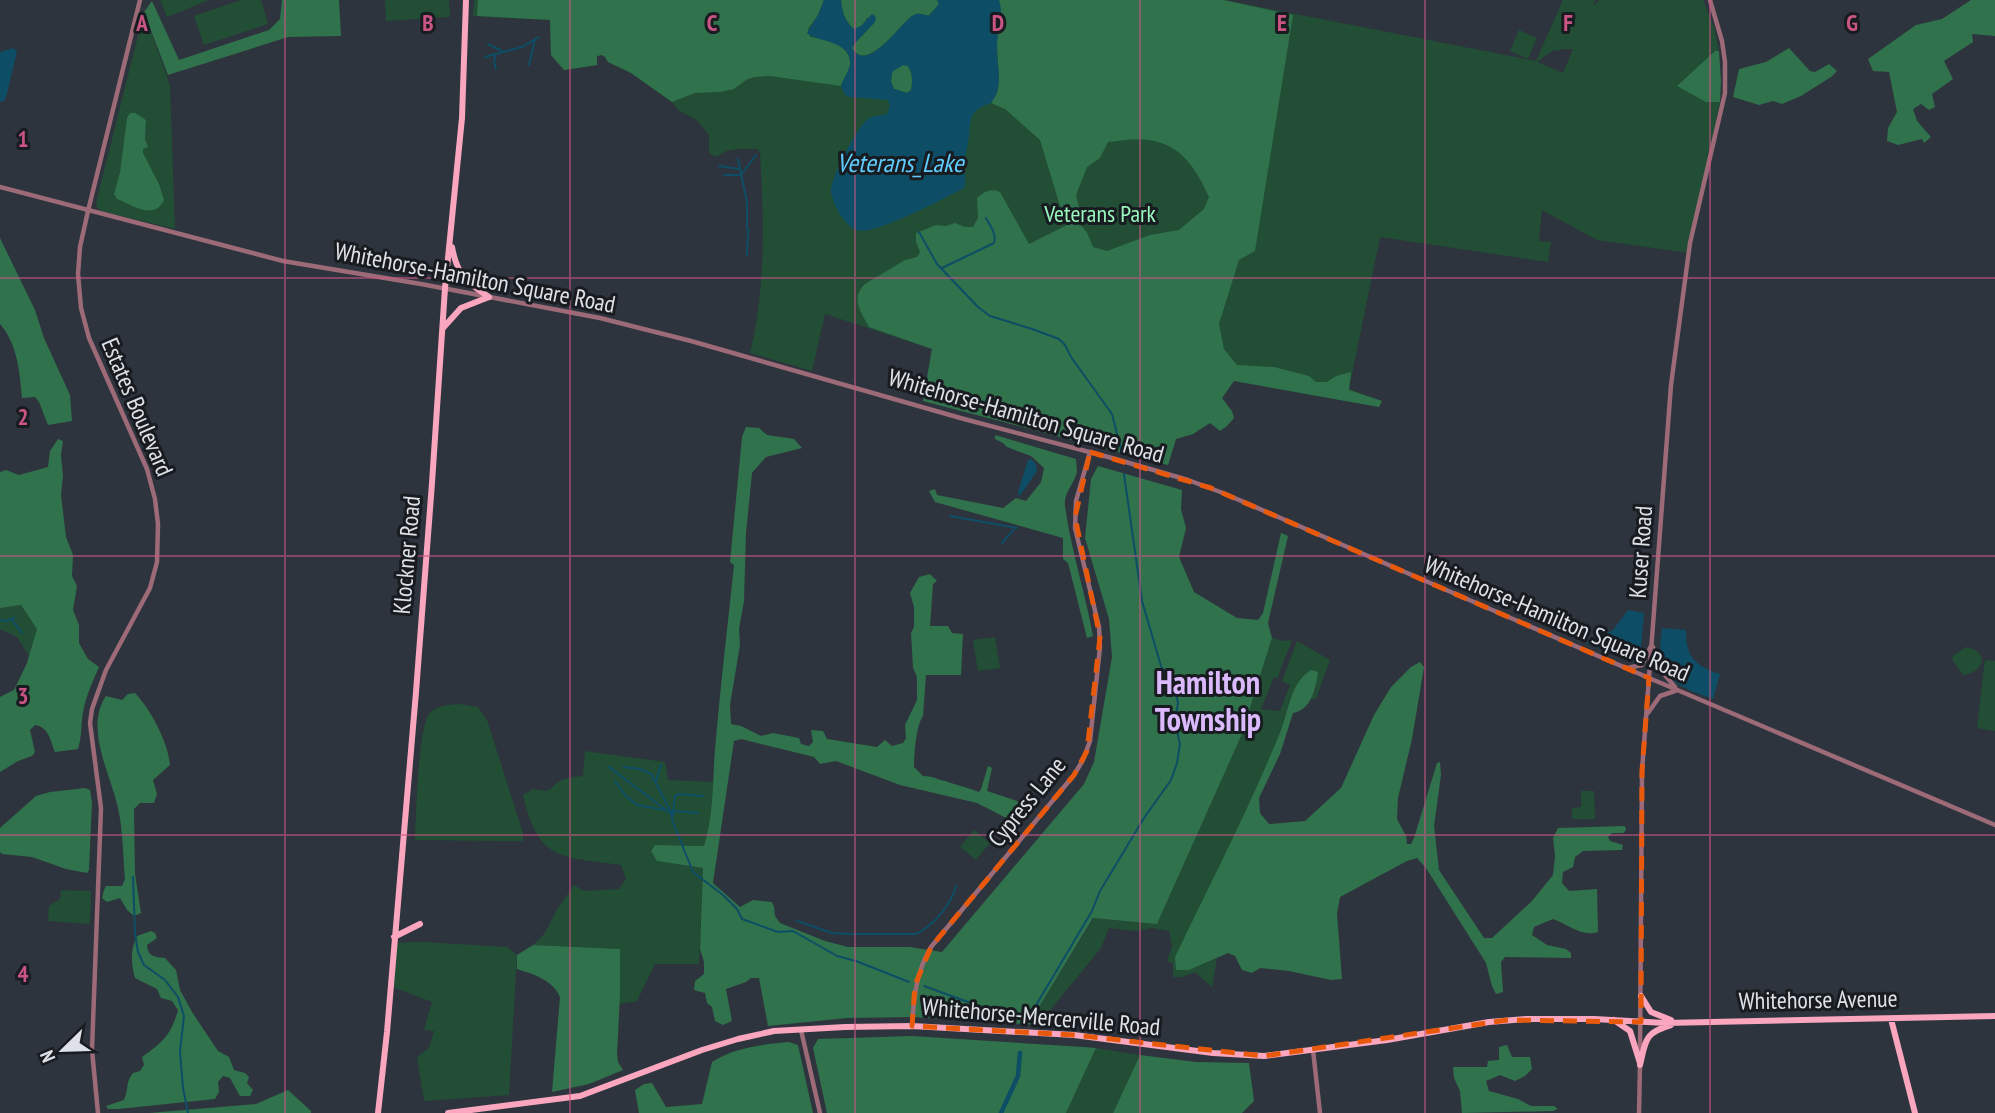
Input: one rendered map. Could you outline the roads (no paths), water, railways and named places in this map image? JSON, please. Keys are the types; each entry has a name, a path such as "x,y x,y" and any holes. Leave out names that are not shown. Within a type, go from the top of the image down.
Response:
{"main road":[{"name":"Klockner Road","path":"378,1113 417,678 445,288 462,109 467,0"},
{"path":"450,239 459,271 467,282 489,297"},
{"path":"443,328 461,308 489,297"},
{"path":"394,937 420,924"},
{"path":"1641,996 1651,1012 1679,1022"},
{"name":"Whitehorse Avenue","path":"1641,1022 1995,1016"},
{"path":"1891,1018 1915,1113"},
{"path":"1613,1019 1630,1031 1640,1065"},
{"name":"Whitehorse-Mercerville Road","path":"448,1113 580,1096 720,1044 774,1031 912,1026 1083,1035 1230,1055 1272,1055 1387,1040 1507,1020 1613,1019 1641,1022"},
{"path":"1640,1065 1650,1034 1656,1029 1679,1022"}],"street":[{"name":"Estates Boulevard","path":"98,1113 92,1050 101,808 90,723 92,709 106,670 150,588 159,537 155,499 147,469 93,351 84,322 78,274 80,247 88,211 140,0"},
{"name":"Kuser Road","path":"1639,1113 1642,771 1671,385 1687,263 1725,93 1723,41 1710,0"},
{"name":"Whitehorse-Hamilton Square Road","path":"0,187 283,261 597,317 1090,452 1211,488 1995,825"},
{"name":"Cypress Lane","path":"912,1026 915,985 931,947 1074,775 1087,751 1100,637 1076,538 1074,517 1090,452"},
{"path":"1626,668 1642,665 1652,642"},
{"path":"1646,716 1660,696 1678,691 1659,668 1652,642"},
{"path":"801,1030 820,1113"},
{"path":"1313,1050 1321,1113"}],"water":[{"name":"Veterans_Lake","path":"824,0 841,0 844,16 854,29 861,26 872,14 875,16 874,23 852,48 858,55 866,56 883,45 912,16 929,16 939,4 937,0 999,0 1001,11 997,44 998,88 991,103 977,110 971,118 964,163 964,188 877,228 856,230 847,224 833,201 831,190 835,175 851,142 863,125 872,117 887,114 890,106 888,100 845,95 841,86 850,65 846,51 807,33","holes":["903,65 908,66 912,81 911,90 907,93 894,89 891,82 892,72"]},
{"path":"14,48 17,52 6,97 0,102 0,52"},
{"path":"1031,459 1036,464 1037,471 1019,497 1018,492 1028,460"},
{"path":"1628,610 1644,613 1640,658 1635,663 1586,643 1613,630"},
{"path":"1662,628 1686,630 1690,654 1704,668 1720,674 1713,699 1681,686 1668,676 1660,657"}],"waterway":[{"path":"485,57 522,47 539,37"},
{"path":"529,65 535,39"},
{"path":"488,44 502,51"},
{"path":"495,56 496,69"},
{"path":"724,175 741,175 756,155"},
{"path":"738,159 747,202 749,231"},
{"path":"719,166 739,169"},
{"path":"942,268 994,243 994,233 986,218"},
{"path":"747,255 748,231"},
{"path":"919,232 937,264 978,307 990,316 1059,339 1065,345 1112,414 1121,450"},
{"path":"924,986 1004,1015 1029,1017 1092,911 1100,891 1144,818 1171,780 1180,744 1175,722 1178,703 1174,686 1161,666 1142,601 1124,474"},
{"path":"950,516 1017,528"},
{"path":"1002,543 1015,528"},
{"path":"0,620 14,618"},
{"path":"12,620 22,633"},
{"path":"656,781 661,765"},
{"path":"609,767 672,816"},
{"path":"624,767 651,774 672,814 676,811 698,813"},
{"path":"615,781 637,805 665,810"},
{"path":"703,796 675,796 672,820 693,872 723,895 737,909 742,919 778,932 793,931 837,956 909,982"},
{"path":"133,877 138,952 144,965 165,980 178,997 184,1016 180,1051 188,1113"},
{"path":"797,921 832,933 916,934 929,926 940,914 956,886"},
{"path":"1001,1113 1018,1076 1020,1053"}],"district":[{"name":"Hamilton Township","path":"1208,702"}],"park label":[{"name":"Veterans Park","path":"1100,214"}]}
